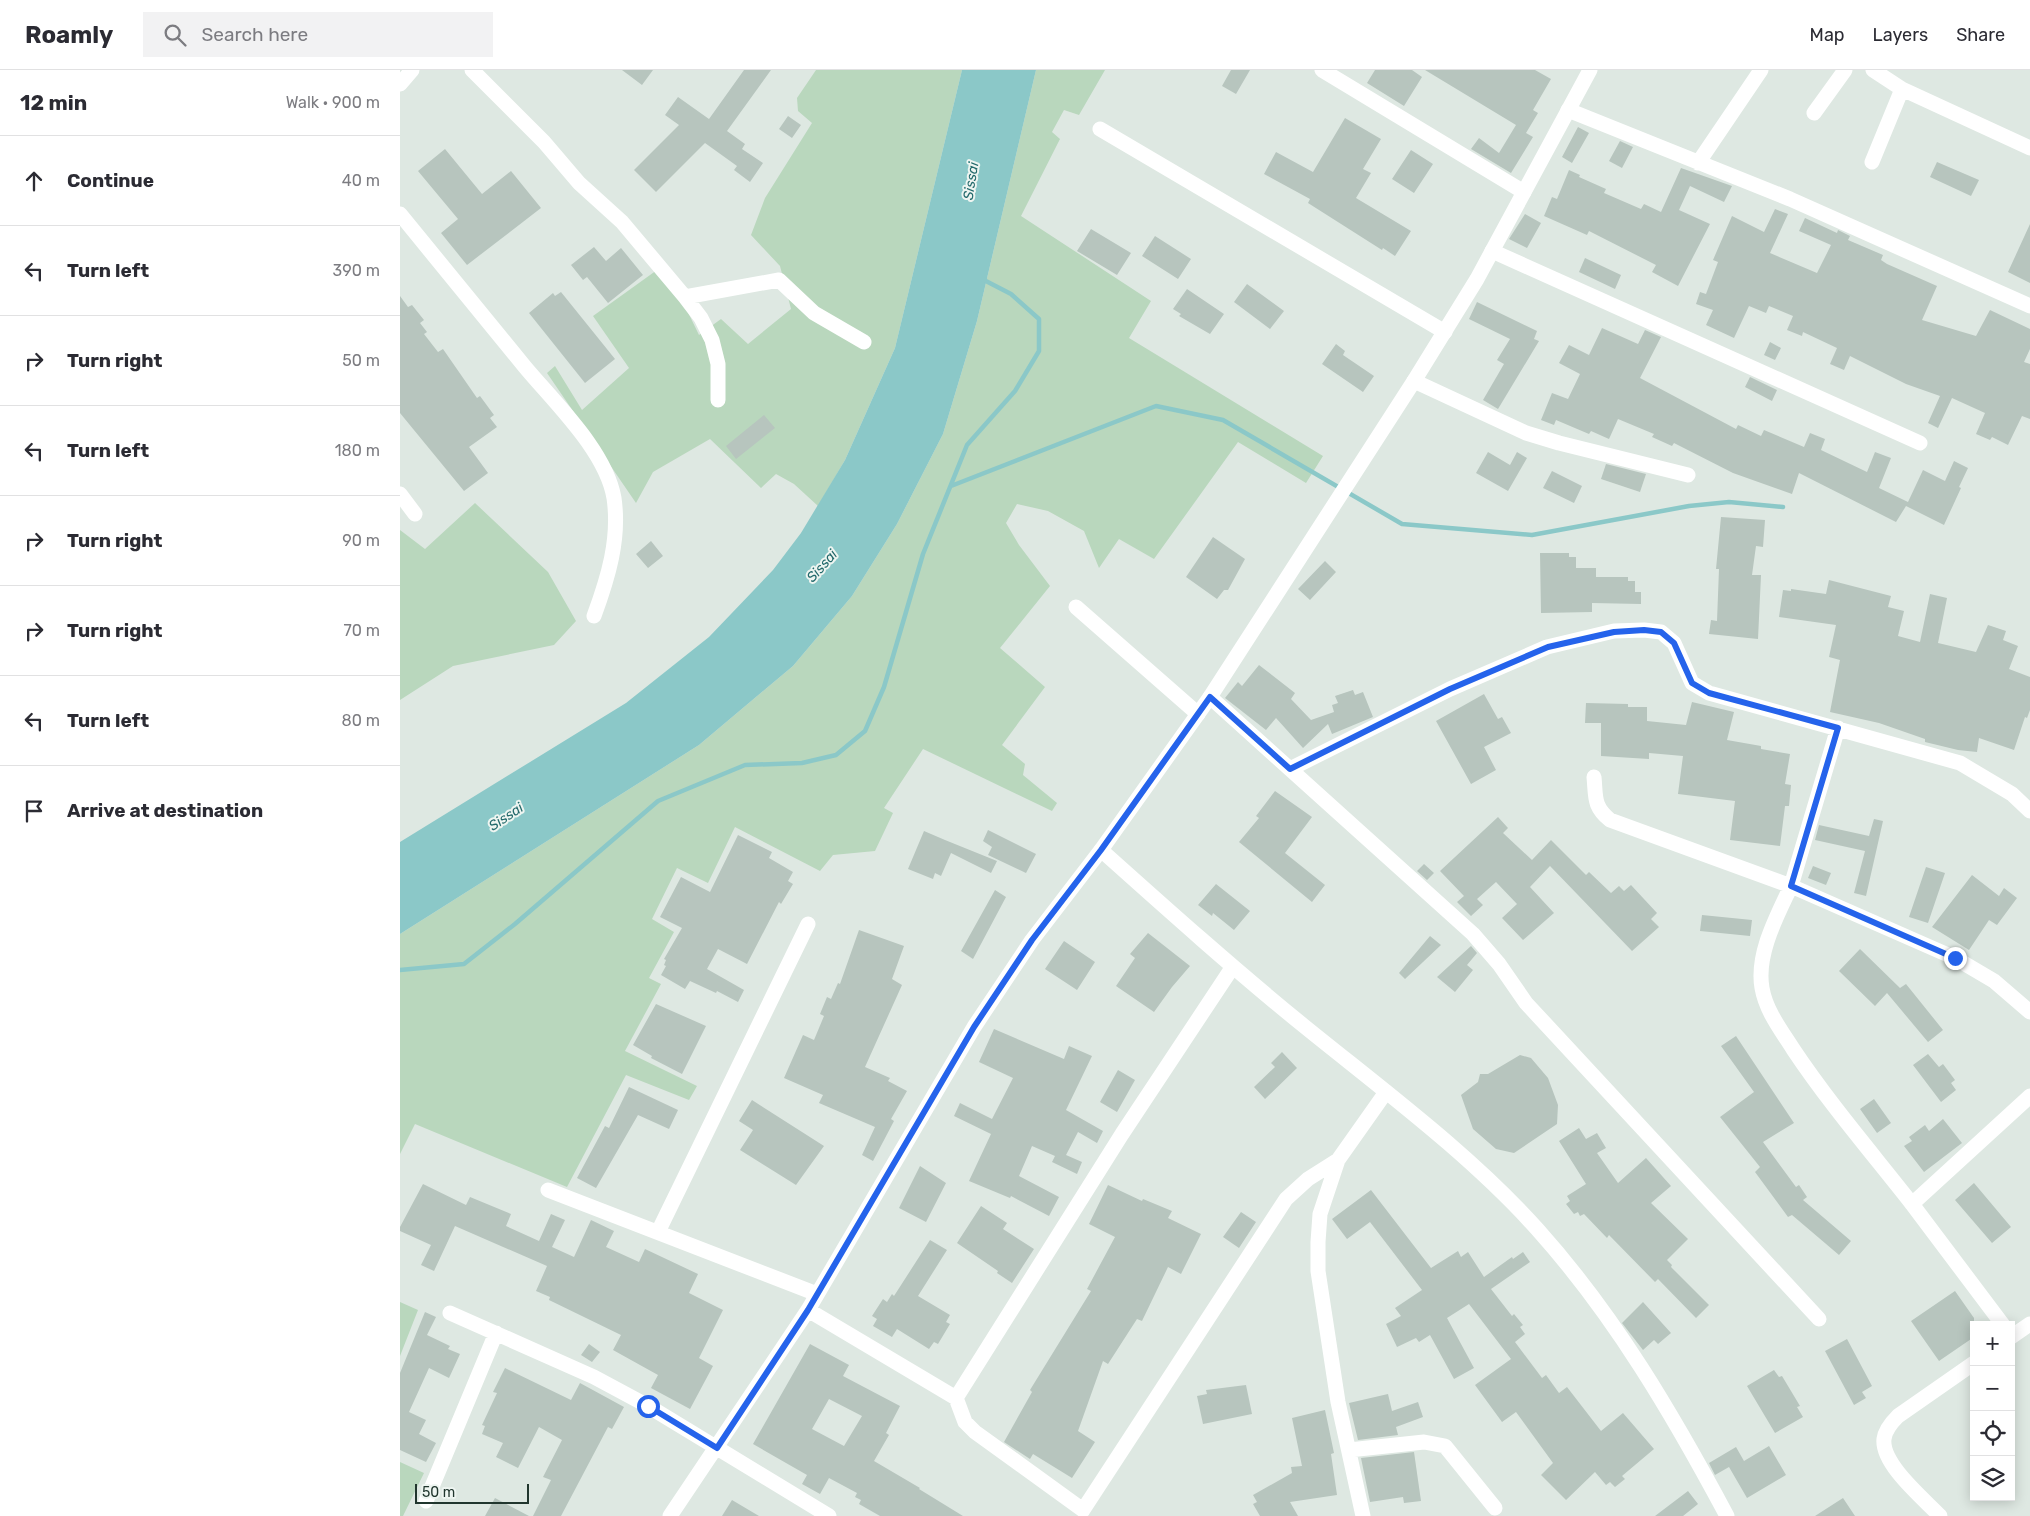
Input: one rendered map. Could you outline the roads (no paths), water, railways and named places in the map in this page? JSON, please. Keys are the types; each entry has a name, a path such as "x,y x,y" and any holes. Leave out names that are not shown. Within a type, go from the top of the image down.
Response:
{"street":[{"path":"400,84 412,70"},
{"path":"472,70 544,142 579,183 622,222 701,318 712,340 718,364 718,400"},
{"path":"1322,70 1524,192"},
{"path":"670,1516 808,1310 974,1027 1032,940 1101,850 1210,697 1414,381 1492,251 1590,70"},
{"path":"1698,163 1761,70"},
{"path":"1814,113 1845,70"},
{"path":"1874,70 1902,89 2030,148"},
{"path":"1872,162 1902,89"},
{"path":"1568,110 1790,200 2030,306"},
{"path":"1100,129 1445,332"},
{"path":"400,214 571,421 608,476 614,496 616,518 614,552 608,579 594,616"},
{"path":"1492,251 1920,443"},
{"path":"685,297 779,280 814,313 864,342"},
{"path":"1414,381 1526,433 1688,475"},
{"path":"400,494 415,514"},
{"path":"1076,607 1198,714"},
{"path":"1290,769 1450,689 1539,650 1614,632 1644,630 1661,632 1674,643 1692,683 1709,693 1960,763 2012,794 2030,811"},
{"path":"1210,697 1473,934 1499,964 1526,1003 1819,1319"},
{"path":"1838,728 1791,886 1770,933 1763,962 1762,987 1776,1023 1810,1075 1912,1204 2000,1321"},
{"path":"1594,777 1596,802 1600,812 1610,820 1791,886 1955,958 1994,981 2030,1012"},
{"path":"1101,850 1232,968 1386,1092 1478,1170 1537,1229 1576,1275 1648,1376 1677,1423 1727,1516"},
{"path":"658,1232 808,924"},
{"path":"956,1398 1122,1134 1232,968"},
{"path":"1363,1516 1338,1402 1318,1271 1320,1214 1338,1160 1386,1092"},
{"path":"1912,1204 2030,1096"},
{"path":"808,1310 956,1398 964,1422 1081,1513 1286,1199 1308,1179 1338,1160"},
{"path":"548,1190 817,1294"},
{"path":"450,1313 594,1377 648,1406 829,1516"},
{"path":"2015,1334 2030,1324"},
{"path":"426,1501 496,1333"},
{"path":"1940,1516 1896,1471 1886,1453 1884,1439 1889,1427 1898,1416 1970,1366"},
{"path":"1349,1450 1424,1442 1438,1443 1445,1446 1495,1508"}],"water":[{"name":"Sissai","path":"962,70 1036,70 977,321 943,434 897,524 852,596 793,666 699,745 400,934 400,842 626,703 709,637 773,570 801,533 845,460 895,348"}],"waterway":[{"path":"400,970 464,964 515,924 658,801 745,765 802,763 836,755 865,731 884,687 923,554 967,445 1015,391 1039,351 1039,319 1011,294 982,279"},
{"path":"951,486 1156,406 1223,420 1402,524 1532,535 1689,506 1729,502 1783,507"}]}
